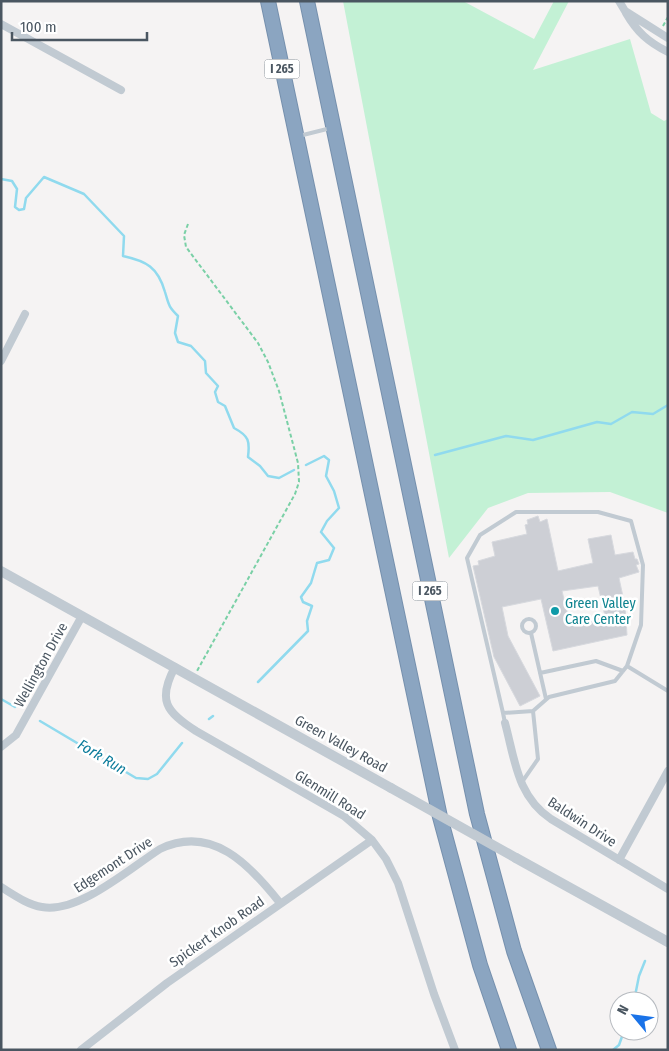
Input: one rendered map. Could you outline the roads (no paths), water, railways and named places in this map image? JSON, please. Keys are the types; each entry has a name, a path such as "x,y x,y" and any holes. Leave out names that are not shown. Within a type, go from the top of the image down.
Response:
{"highway":[{"name":"I 265","path":"268,1 440,818 480,965 508,1050"},
{"name":"I 265","path":"307,1 477,814 514,951 549,1050"}],"street":[{"path":"619,1 640,34 649,42 668,52"},
{"path":"625,11 668,38"},
{"path":"1,24 121,90"},
{"path":"1,361 25,314"},
{"name":"Green Valley Road","path":"1,571 668,942"},
{"name":"Wellington Drive","path":"1,747 16,735 82,616"},
{"name":"Glenmill Road","path":"175,667 167,683 165,694 170,710 176,718 344,816 372,840 386,859 398,883 434,994 456,1050"},
{"name":"Baldwin Drive","path":"505,723 521,784 529,799 543,813 668,889"},
{"path":"619,860 668,771"},
{"name":"Edgemont Drive","path":"1,887 31,904 61,908 89,897 160,849 170,844 190,840 210,844 238,858 260,877 280,903"},
{"name":"Spickert Knob Road","path":"81,1050 167,983 372,840"}],"lane":[{"path":"296,137 334,127"},
{"path":"503,713 533,711 546,699 615,681 627,666 641,625 643,565 631,521 598,512 516,512 480,535 467,558 505,723"},
{"path":"531,633 546,699"},
{"path":"540,673 596,661 623,671"},
{"path":"627,666 668,691"},
{"path":"521,784 538,759 533,711"}],"waterway":[{"path":"1,179 12,181 17,189 15,207 19,210 24,209 26,198 44,177 84,194 124,236 123,256 145,263 159,277 169,305 178,316 175,333 178,342 191,346 205,361 206,373 218,386 215,392 218,402 225,406 234,428 246,436 249,447 248,457 260,466 268,476 279,478 294,470"},
{"path":"435,455 506,436 533,440 597,422 611,424 632,412 653,414 668,405"},
{"name":"Fork Run","path":"258,682 308,631 307,621 312,606 303,602 301,597 311,583 317,563 329,560 334,548 321,532 327,521 339,508 334,491 326,476 329,460 324,456 306,465"},
{"name":"Fork Run","path":"1,699 15,707"},
{"name":"Fork Run","path":"209,719 213,716"},
{"name":"Fork Run","path":"40,721 136,778 148,779 157,774 182,743"},
{"path":"636,991 645,961"},
{"path":"613,1050 620,1041"}],"place":[{"name":"Green Valley Care Center","path":"555,611"}]}
